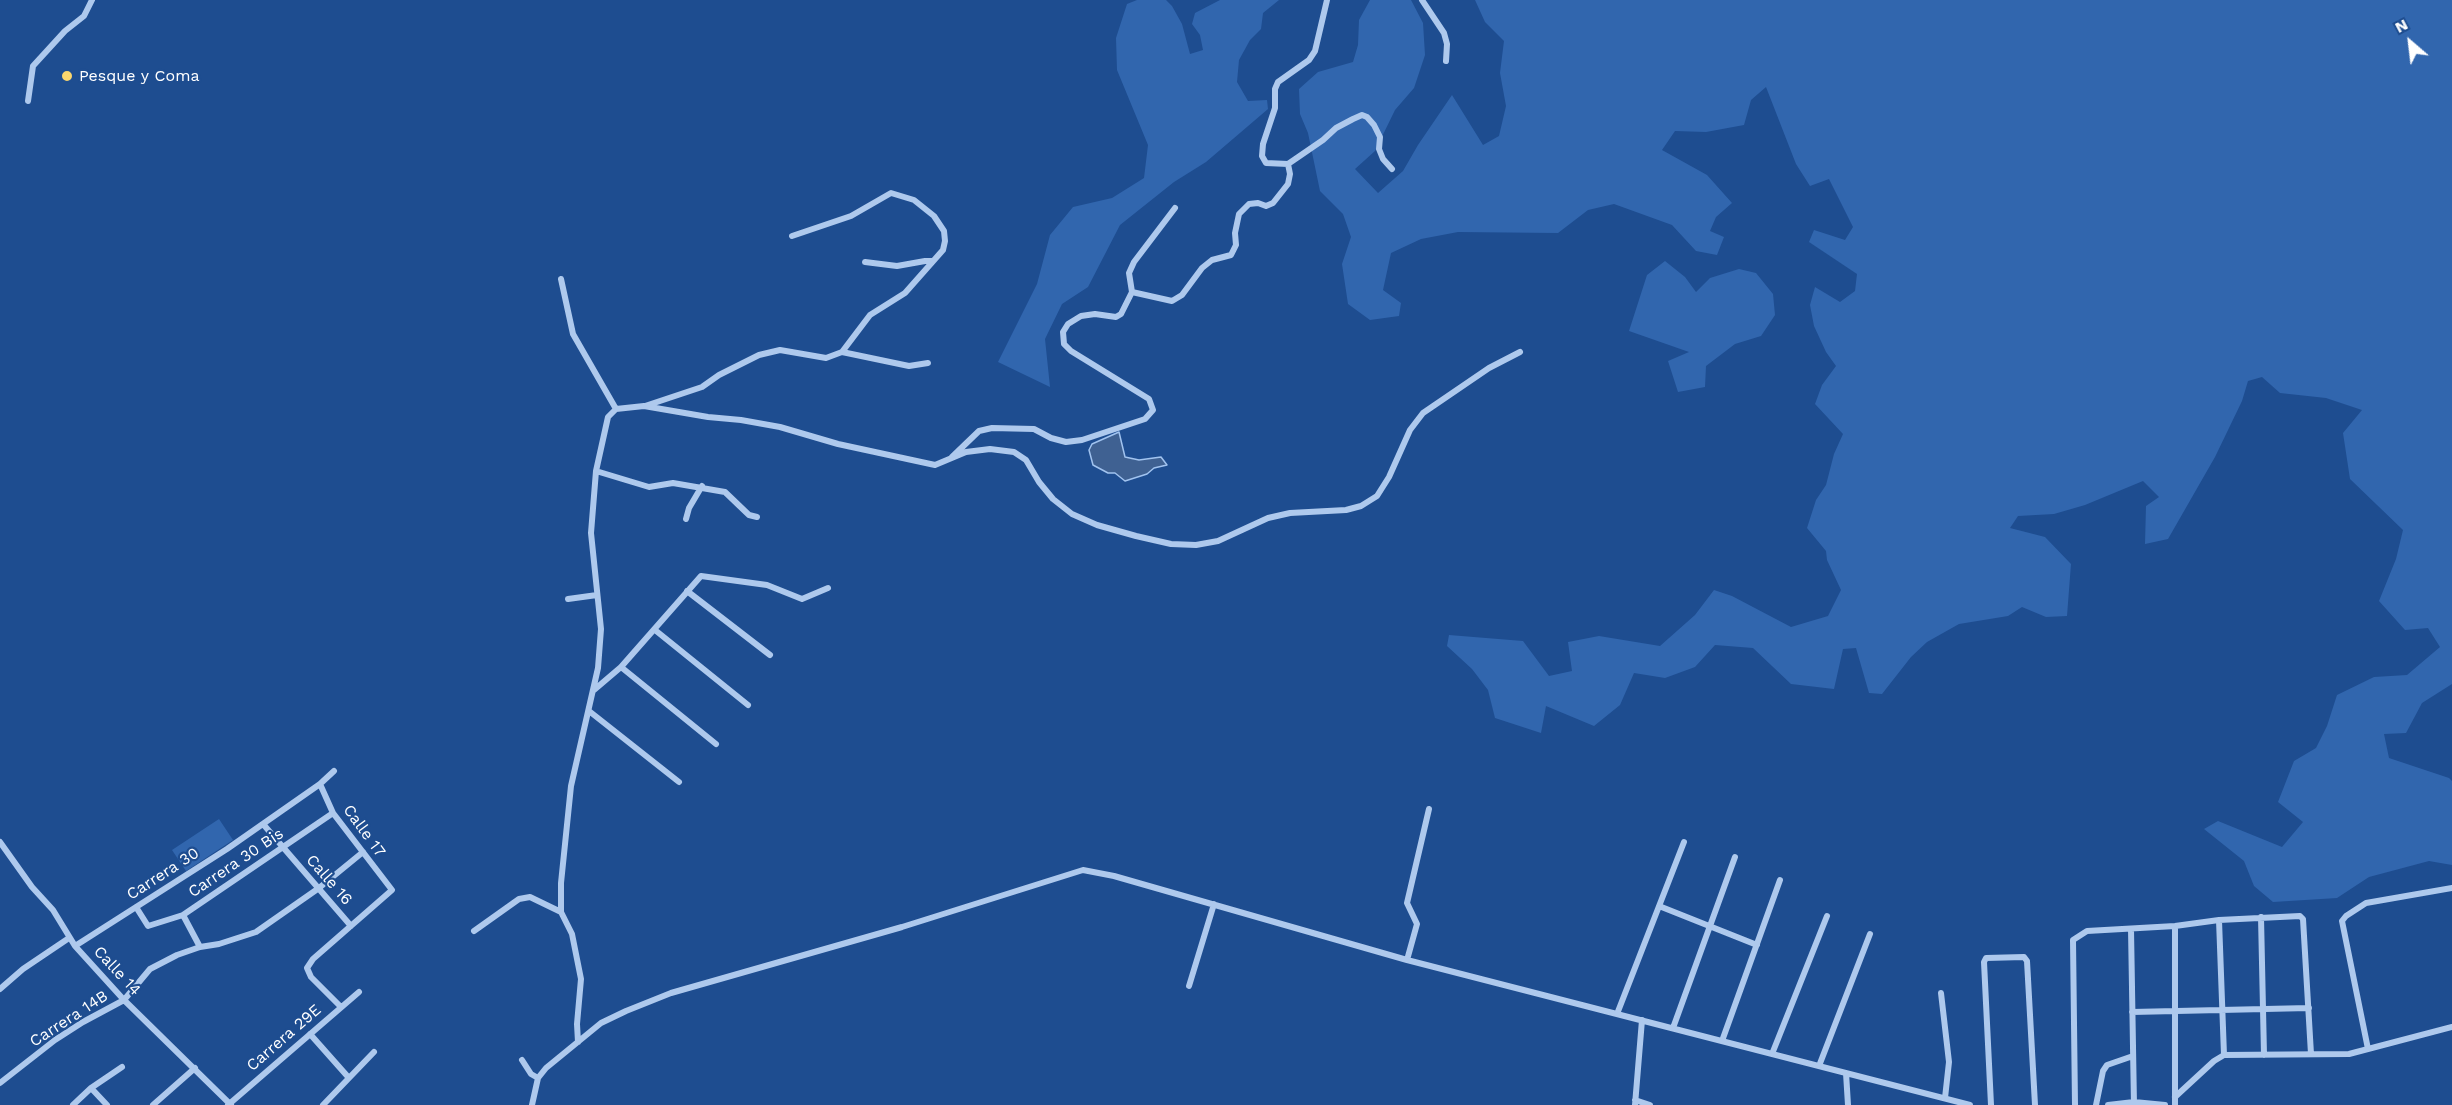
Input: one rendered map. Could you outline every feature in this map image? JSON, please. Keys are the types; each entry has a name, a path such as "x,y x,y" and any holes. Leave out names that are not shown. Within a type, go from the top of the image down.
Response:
{"street":[{"path":"28,100 33,66 64,31 84,16 92,0"},
{"path":"1327,0 1315,51 1309,60 1278,82 1275,89 1275,108 1263,144 1262,156 1266,163 1288,164 1336,128 1362,115 1374,125 1380,137 1379,149 1383,159 1392,169"},
{"path":"1422,0 1444,33 1447,44 1446,61"},
{"path":"1132,292 1172,301 1182,295 1202,268 1212,260 1231,255 1236,245 1235,233 1239,214 1249,204 1258,203 1266,206 1273,203 1288,184 1290,174 1288,164"},
{"path":"792,236 851,216 891,193 914,200 934,216 944,231 943,250 905,292 870,315 843,352"},
{"path":"949,459 979,431 992,428 1034,429 1051,438 1066,442 1082,440 1145,419 1154,410 1149,399 1071,351 1064,344 1063,332 1068,324 1080,316 1095,314 1116,317 1121,314 1132,292 1129,273 1134,262 1175,208"},
{"path":"865,262 897,266 933,261"},
{"path":"561,279 573,334 616,409"},
{"path":"644,406 702,387 719,375 759,355 780,350 826,358 843,352 909,366 928,363"},
{"path":"578,1042 577,1024 581,979 572,934 561,912 561,883 572,786 598,668 601,629 591,533 596,471 608,417 616,409 644,406 780,427 838,444 935,465 966,452 990,449 1014,452 1026,460 1039,482 1053,499 1072,514 1097,525 1171,544 1196,545 1218,541 1268,518 1290,513 1346,510 1361,506 1377,496 1389,477 1410,430 1423,413 1489,368 1520,352"},
{"path":"596,471 649,488 673,483 702,486 725,492 749,515 758,517"},
{"path":"686,519 689,508 702,486"},
{"path":"594,690 621,667 701,576 767,585 802,599 828,588"},
{"path":"687,591 770,655"},
{"path":"568,599 597,595"},
{"path":"655,630 748,705"},
{"path":"621,667 716,744"},
{"path":"589,711 679,782"},
{"name":"Carrera 30","path":"75,946 263,824 320,784 334,771"},
{"name":"Calle 17","path":"320,784 333,813 392,890 351,926"},
{"path":"1407,960 1416,924 1407,903 1429,809"},
{"name":"Carrera 30 Bis","path":"136,907 148,926 183,915 333,813"},
{"name":"Calle 16","path":"263,824 351,926"},
{"name":"Calle 14","path":"0,842 32,887 53,910 75,946 124,1000 229,1104"},
{"path":"1617,1014 1684,842"},
{"path":"124,1000 150,969 177,955 256,932 319,888 363,852"},
{"path":"1673,1028 1735,857"},
{"path":"532,1105 538,1078 546,1068 601,1023 671,993 902,927 1083,870 1214,904 1407,960 1945,1098 1955,1103 1970,1105"},
{"path":"1722,1041 1780,880"},
{"path":"2368,1049 2342,921 2366,903 2452,888"},
{"path":"474,931 519,899 530,897 561,912"},
{"path":"1189,986 1214,904"},
{"path":"1659,906 1757,945"},
{"path":"183,915 200,947"},
{"path":"1772,1054 1827,916"},
{"path":"2075,1105 2073,940 2087,931 2300,916 2303,919 2311,1054"},
{"path":"2261,917 2264,1055"},
{"path":"2219,920 2224,1055"},
{"path":"341,1007 311,977 307,968 313,958 351,926"},
{"path":"2175,926 2175,1105"},
{"path":"2131,929 2134,1104"},
{"path":"1819,1066 1870,934"},
{"path":"0,989 23,969 69,938"},
{"path":"1991,1105 1984,963 1986,958 2024,957 2027,961 2035,1105"},
{"name":"Carrera 29E","path":"229,1104 359,992"},
{"path":"1941,993 1948,1062 1945,1098"},
{"name":"Carrera 14B","path":"0,1083 64,1034 124,1000"},
{"path":"2132,1011 2309,1008"},
{"path":"1641,1020 1635,1103 1650,1105"},
{"path":"2175,1096 2214,1061 2224,1055 2349,1054 2452,1027"},
{"path":"310,1034 349,1078"},
{"path":"323,1105 374,1052"},
{"path":"2096,1105 2103,1071 2107,1065 2133,1056"},
{"path":"522,1060 531,1074 538,1078"},
{"path":"73,1105 91,1088 122,1067"},
{"path":"153,1105 195,1068"},
{"path":"1846,1073 1848,1105"},
{"path":"91,1088 107,1105"},
{"path":"2108,1105 2165,1105"}],"shaded area":[{"path":"1137,0 1166,0 1172,6 1182,24 1190,54 1203,50 1200,35 1192,24 1195,13 1220,0 1279,0 1263,13 1261,29 1250,40 1239,60 1237,82 1248,101 1267,100 1268,109 1206,162 1174,182 1120,225 1088,287 1062,304 1045,339 1050,387 998,362 1037,284 1050,235 1073,207 1112,198 1144,178 1148,145 1117,70 1116,38 1127,4"},
{"path":"1370,0 1411,0 1423,23 1425,55 1414,88 1395,110 1375,151 1355,169 1378,193 1403,171 1452,95 1483,145 1499,136 1506,106 1500,73 1504,41 1485,22 1475,0 2452,0 2452,684 2422,703 2406,733 2384,734 2389,758 2452,781 2452,865 2429,861 2369,877 2337,898 2273,902 2254,886 2244,861 2204,829 2218,821 2282,847 2303,822 2278,802 2294,761 2316,748 2327,726 2337,695 2374,677 2407,675 2440,647 2428,628 2405,630 2379,601 2396,559 2403,530 2350,479 2343,433 2362,410 2326,398 2280,393 2262,377 2248,381 2242,401 2215,457 2168,539 2145,544 2146,506 2159,497 2143,481 2085,505 2054,514 2018,516 2010,528 2045,537 2071,564 2067,616 2046,617 2022,607 2008,616 1959,624 1927,642 1911,657 1882,694 1869,693 1856,648 1843,649 1834,689 1791,684 1753,648 1715,645 1695,667 1665,678 1634,673 1620,705 1594,726 1546,706 1541,733 1495,718 1488,690 1472,669 1447,646 1449,635 1523,641 1549,676 1572,671 1568,642 1599,636 1660,646 1695,615 1714,590 1732,596 1791,627 1828,616 1841,590 1827,560 1826,551 1807,528 1816,500 1826,485 1834,454 1843,434 1815,404 1822,385 1836,366 1826,352 1814,326 1810,305 1815,287 1840,302 1855,291 1857,274 1809,242 1814,230 1845,240 1853,227 1829,179 1810,186 1796,164 1766,87 1751,100 1744,125 1706,132 1675,131 1662,150 1707,175 1732,203 1716,217 1710,231 1724,237 1717,255 1696,251 1672,225 1614,204 1588,210 1558,233 1458,232 1421,239 1391,253 1383,290 1401,303 1399,316 1370,320 1348,304 1342,264 1351,237 1343,214 1320,191 1308,133 1300,114 1299,89 1318,72 1353,62 1358,45 1359,20"},
{"path":"1665,261 1685,277 1696,292 1710,278 1739,269 1756,273 1773,294 1775,315 1761,336 1735,344 1706,366 1705,387 1678,392 1668,361 1689,352 1629,331 1647,275"},
{"path":"1119,432 1125,457 1139,460 1161,457 1167,465 1154,468 1147,474 1125,481 1115,473 1108,473 1093,465 1089,450 1092,444"},
{"path":"219,819 233,840 186,871 172,850"}],"place":[{"name":"Pesque y Coma","path":"67,76"}]}
